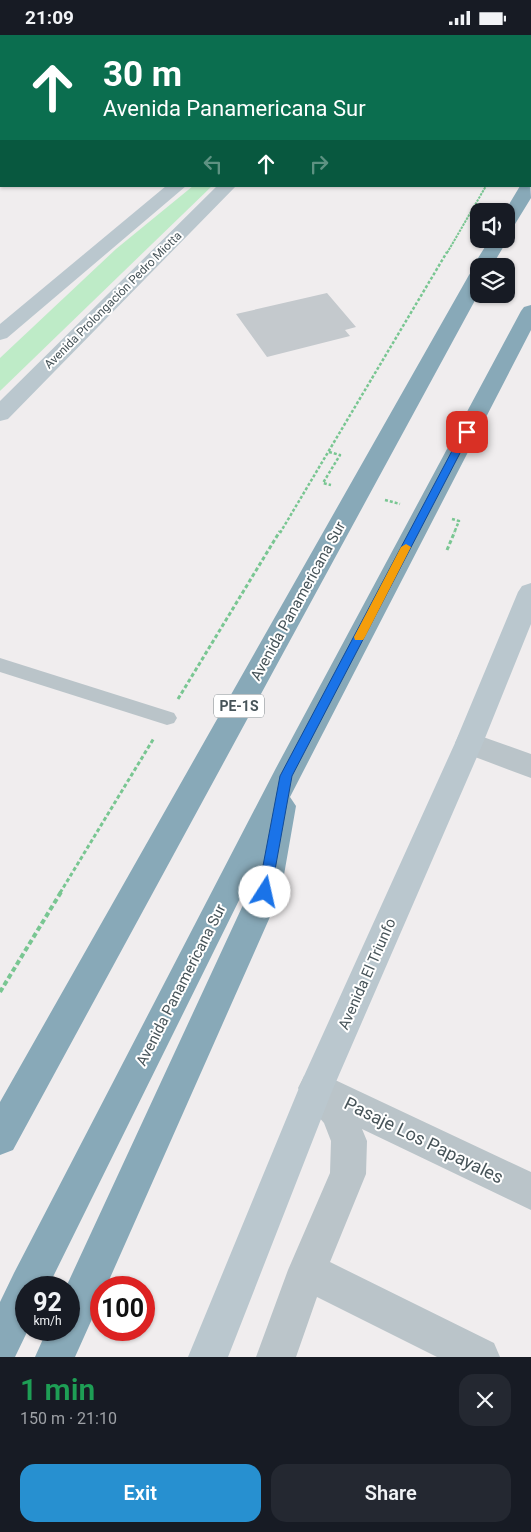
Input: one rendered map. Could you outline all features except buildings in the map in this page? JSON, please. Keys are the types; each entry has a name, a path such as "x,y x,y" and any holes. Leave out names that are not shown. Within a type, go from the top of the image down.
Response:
{"highway":[{"path":"512,203 518,187"},
{"path":"515,210 529,187"},
{"name":"Avenida Panamericana Sur","path":"0,1137 470,291"},
{"name":"Avenida Panamericana Sur","path":"34,1276 286,776 531,311"},
{"path":"80,1302 265,892 286,776"},
{"path":"0,1344 15,1314"},
{"path":"55,1357 62,1341"}],"main road":[{"path":"0,334 176,187"},
{"name":"Avenida Prolongación Pedro Miotta","path":"0,414 226,187"},
{"name":"Avenida El Triunfo","path":"208,1357 316,1089 528,607"}],"street":[{"path":"469,743 531,766"},
{"path":"276,1357 307,1269 348,1174 349,1141 337,1111 316,1089"},
{"name":"Pasaje Los Papayales","path":"316,1089 531,1191"},
{"path":"307,1269 336,1286 480,1357"}],"lane":[{"path":"0,665 166,719"}],"path":[{"path":"0,992 329,452 485,187"},
{"path":"329,452 340,455 323,483 332,485"},
{"path":"378,498 405,506"},
{"path":"446,550 460,521 450,518"}],"green space":[{"path":"192,187 211,187 0,391 0,358 116,249"}],"slow traffic":[{"path":"359,637 406,547"}],"route":[{"path":"265,892 286,776 467,432"}]}
